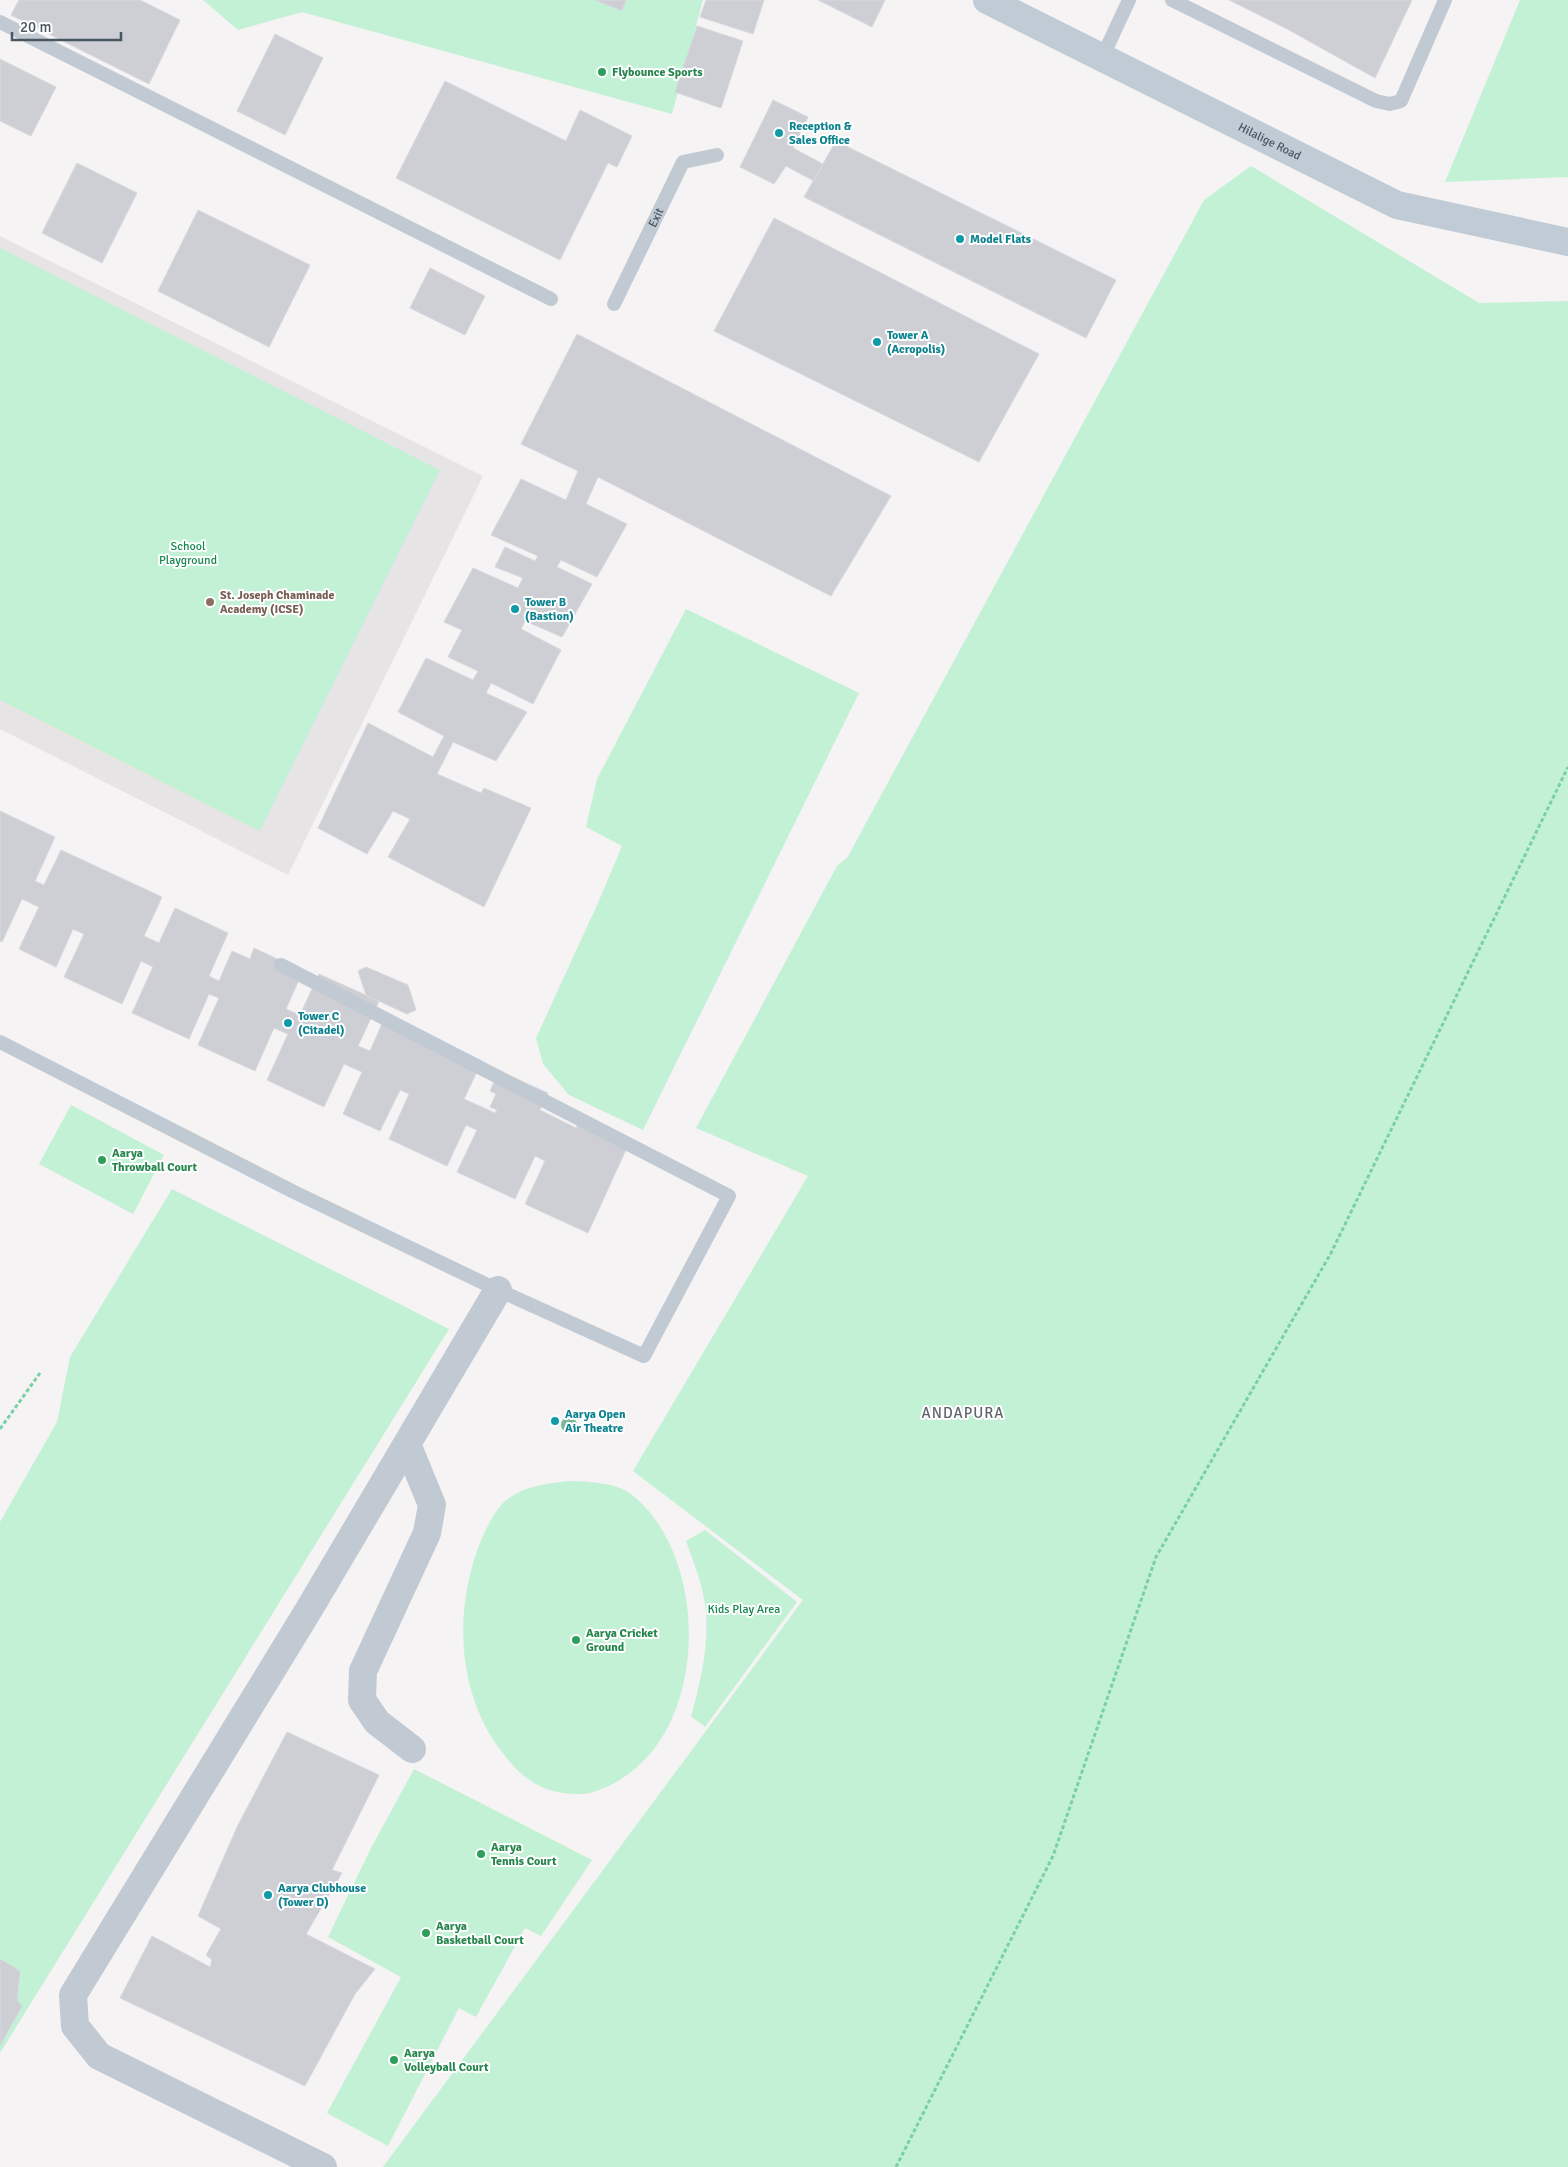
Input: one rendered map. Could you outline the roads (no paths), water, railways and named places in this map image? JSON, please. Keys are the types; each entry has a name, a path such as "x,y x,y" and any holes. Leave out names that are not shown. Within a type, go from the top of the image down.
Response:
{"street":[{"name":"Hilalige Road","path":"987,0 1397,205 1568,242"},
{"path":"322,2167 99,2056 75,2026 73,1994 303,1620 498,1290"},
{"path":"407,1444 432,1505 428,1532 363,1671 362,1700 377,1722 412,1749"}],"lane":[{"path":"1102,58 1129,0"},
{"path":"1172,0 1376,101 1390,104 1401,101 1445,0"},
{"path":"0,22 551,299"},
{"name":"Exit","path":"614,304 683,162 717,155"},
{"path":"0,1042 294,1192 498,1290 644,1356 729,1196 281,965"}],"place":[{"name":"Flybounce Sports","path":"602,72"},
{"name":"Reception & Sales Office","path":"779,133"},
{"name":"Model Flats","path":"960,239"},
{"name":"Tower A (Acropolis)","path":"877,342"},
{"name":"St. Joseph Chaminade Academy (ICSE)","path":"210,602"},
{"name":"Tower B (Bastion)","path":"515,609"},
{"name":"Tower C (Citadel)","path":"288,1023"},
{"name":"Aarya Throwball Court","path":"102,1160"},
{"name":"Aarya Open Air Theatre","path":"555,1421"},
{"name":"Aarya Cricket Ground","path":"576,1640"},
{"name":"Aarya Tennis Court","path":"481,1854"},
{"name":"Aarya Clubhouse (Tower D)","path":"268,1895"},
{"name":"Aarya Basketball Court","path":"426,1933"},
{"name":"Aarya Volleyball Court","path":"394,2060"}],"district":[{"name":"ANDAPURA","path":"963,1413"}],"park label":[{"name":"School Playground","path":"188,553"},
{"name":"Kids Play Area","path":"744,1609"}]}
